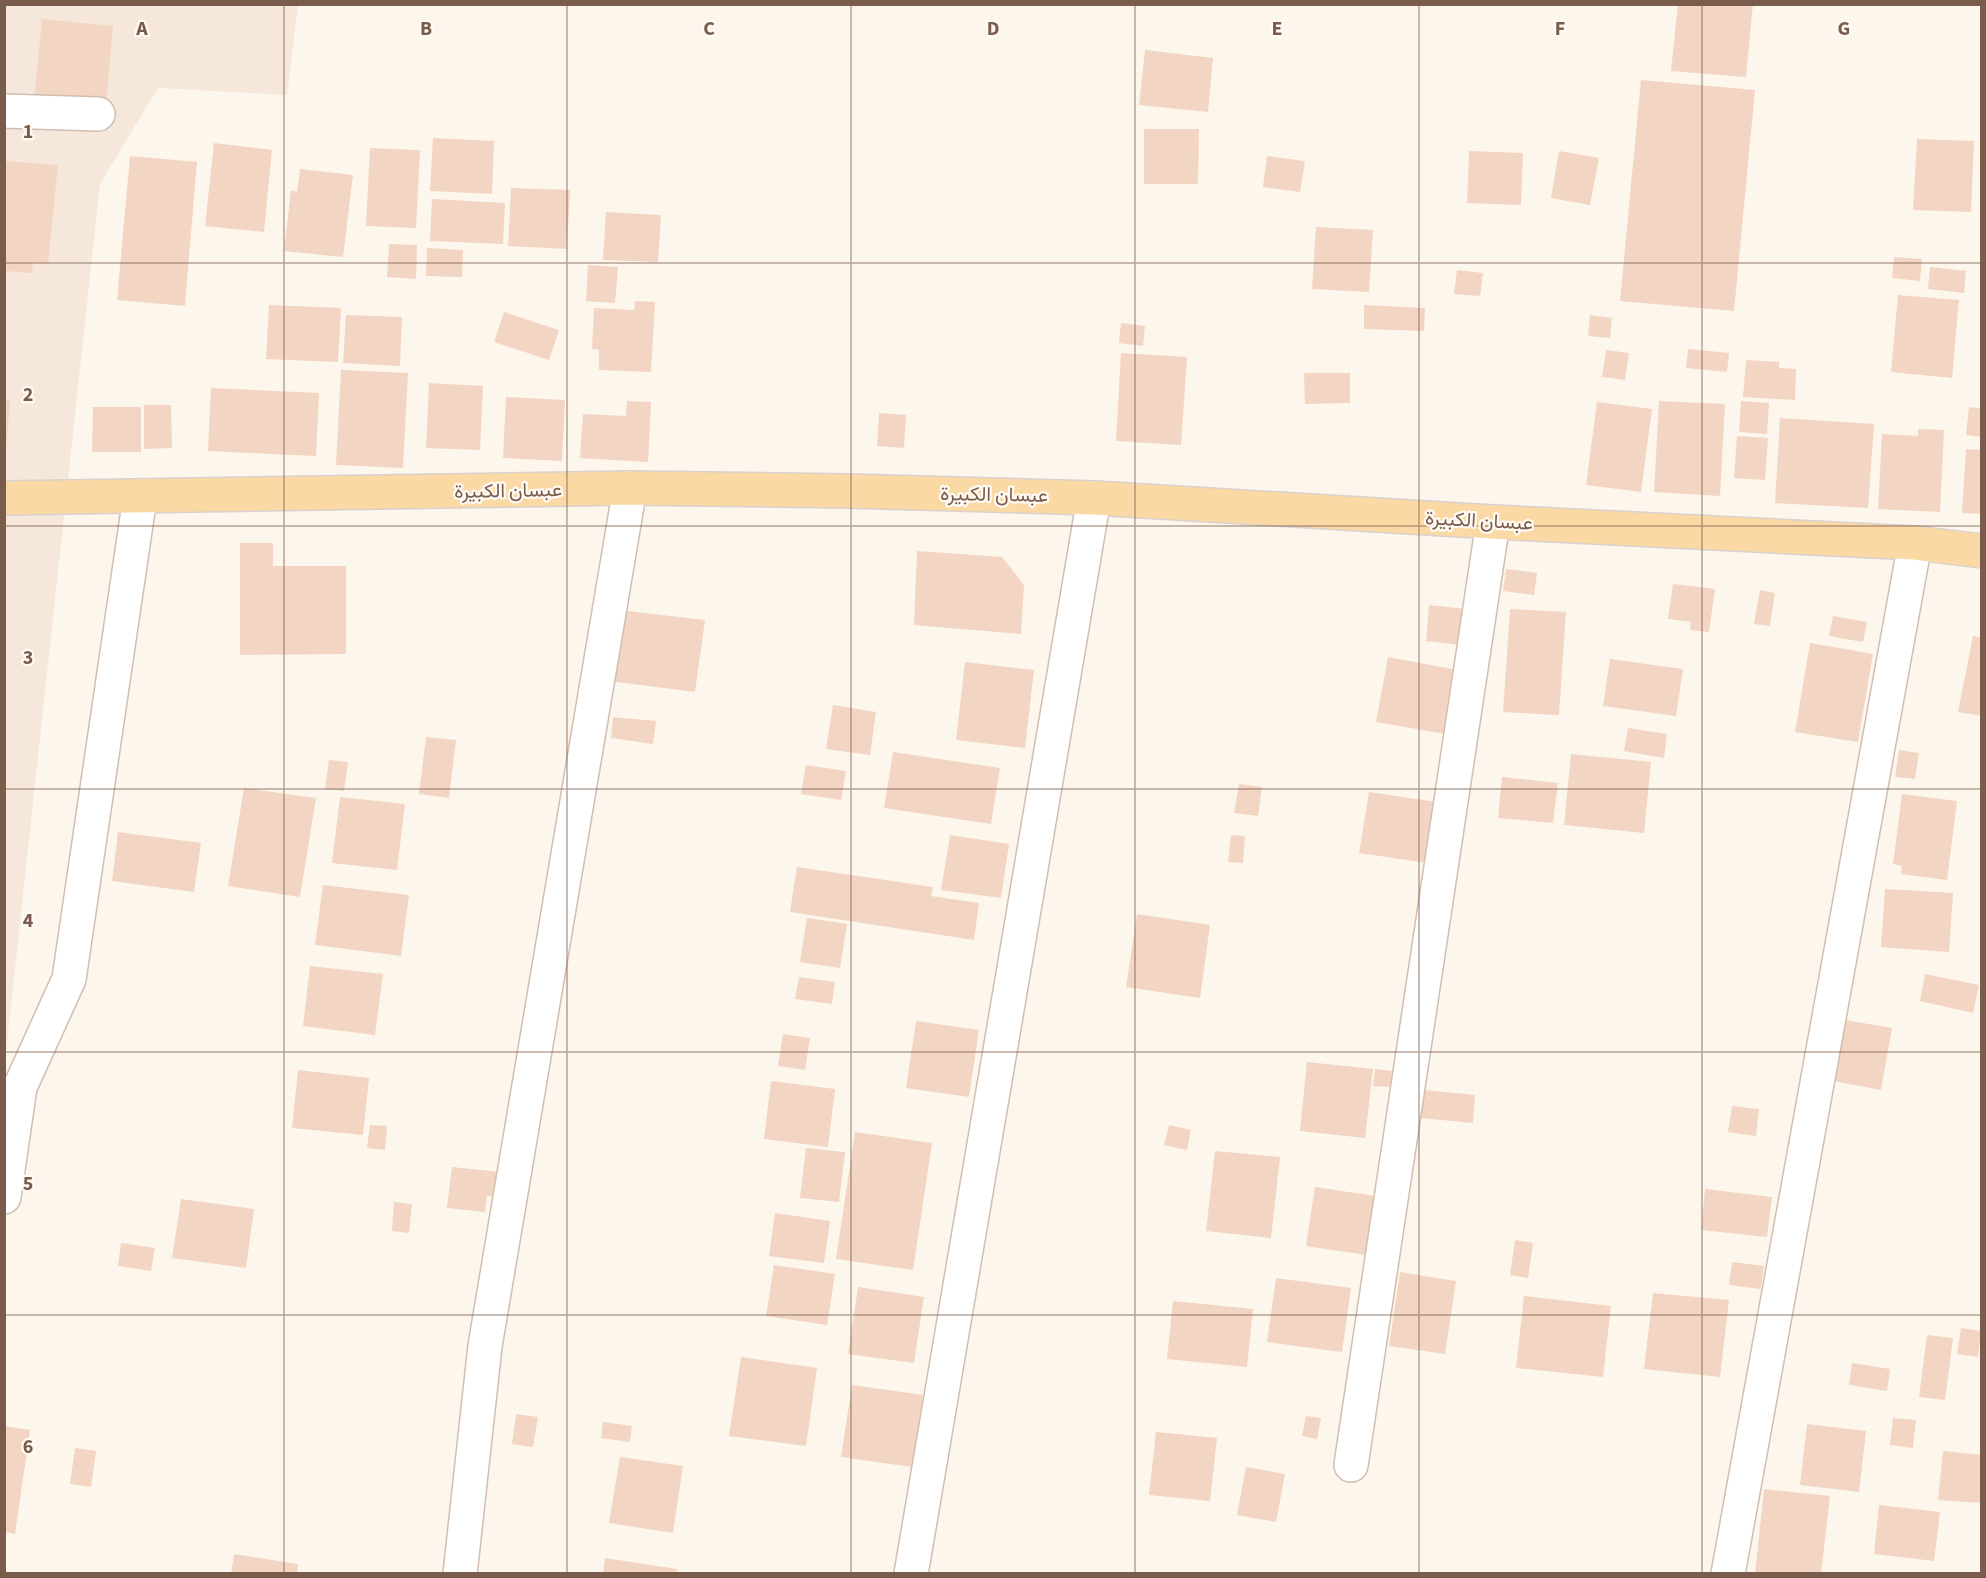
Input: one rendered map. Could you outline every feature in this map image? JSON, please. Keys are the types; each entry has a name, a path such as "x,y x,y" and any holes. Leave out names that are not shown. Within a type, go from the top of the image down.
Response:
{"main road":[{"name":"عبسان الكبيرة","path":"4,498 630,488 1094,498 1492,522 1915,543 1982,551"}],"street":[{"path":"4,111 98,114"},
{"path":"460,1574 486,1346 630,488"},
{"path":"4,1197 20,1088 69,979 140,497"},
{"path":"912,1574 1094,498"},
{"path":"1351,1465 1492,522"},
{"path":"1728,1574 1915,543"}],"shaded area":[{"path":"5,5 298,5 287,95 158,88 100,184 5,1061"}],"building":[{"path":"1678,4 1753,4 1746,77 1671,71"},
{"path":"42,19 113,26 106,105 34,99"},
{"path":"1145,50 1213,58 1208,112 1139,105"},
{"path":"1641,80 1755,90 1734,311 1620,301"},
{"path":"1144,129 1199,129 1198,184 1144,184"},
{"path":"433,138 494,141 492,194 430,191"},
{"path":"1917,139 1974,141 1971,212 1913,210"},
{"path":"214,143 272,150 264,232 205,226"},
{"path":"370,148 420,150 416,228 366,226"},
{"path":"1469,151 1523,153 1521,205 1467,203"},
{"path":"1559,151 1599,158 1590,205 1551,198"},
{"path":"130,156 197,162 185,306 117,300"},
{"path":"1267,156 1305,161 1300,192 1263,187"},
{"path":"4,161 58,165 48,264 33,262 32,273 4,271"},
{"path":"300,169 353,175 343,257 284,251 291,190 297,192"},
{"path":"511,188 570,190 567,249 508,246"},
{"path":"432,199 505,203 503,244 430,241"},
{"path":"606,212 661,215 658,262 603,260"},
{"path":"1316,227 1373,230 1369,292 1312,289"},
{"path":"389,244 417,245 416,279 387,277"},
{"path":"427,248 463,250 462,277 426,276"},
{"path":"1894,257 1922,259 1920,281 1892,278"},
{"path":"588,265 618,267 615,303 586,301"},
{"path":"1930,267 1966,271 1964,293 1928,289"},
{"path":"1457,270 1483,273 1480,296 1454,294"},
{"path":"1898,295 1959,300 1952,378 1891,372"},
{"path":"635,301 655,302 651,372 599,370 599,350 592,349 594,308 634,310"},
{"path":"269,305 341,308 338,362 266,359"},
{"path":"1364,305 1425,308 1424,331 1364,329"},
{"path":"504,312 559,330 549,360 494,342"},
{"path":"346,315 402,317 400,366 343,363"},
{"path":"1590,315 1612,318 1610,338 1588,336"},
{"path":"1121,323 1145,326 1143,346 1119,343"},
{"path":"1688,349 1729,353 1727,372 1686,368"},
{"path":"1606,350 1629,353 1625,380 1602,377"},
{"path":"1121,353 1187,357 1181,445 1116,441"},
{"path":"1746,360 1779,362 1779,368 1796,369 1795,400 1743,397"},
{"path":"341,370 408,373 403,468 336,465"},
{"path":"1304,373 1350,373 1350,403 1305,404"},
{"path":"429,383 483,386 480,450 426,448"},
{"path":"211,388 319,393 316,456 208,451"},
{"path":"506,397 565,400 562,461 503,458"},
{"path":"4,400 10,400 6,451 4,451"},
{"path":"627,401 651,402 648,462 580,458 583,414 626,416"},
{"path":"1659,401 1725,404 1720,496 1654,492"},
{"path":"1741,401 1769,403 1767,434 1739,432"},
{"path":"1597,402 1652,409 1641,492 1586,485"},
{"path":"144,405 171,405 172,448 144,449"},
{"path":"93,407 141,407 141,452 92,452"},
{"path":"1969,407 1982,409 1982,437 1966,435"},
{"path":"879,413 906,415 904,448 877,446"},
{"path":"1780,418 1874,424 1868,508 1775,503"},
{"path":"1918,429 1944,430 1940,512 1878,509 1882,434 1918,436"},
{"path":"1737,436 1768,438 1765,480 1734,478"},
{"path":"1966,449 1982,450 1982,514 1962,513"},
{"path":"240,543 273,543 273,566 346,566 346,654 240,655"},
{"path":"917,551 1002,557 1024,585 1021,634 914,625"},
{"path":"1506,569 1537,573 1534,595 1503,591"},
{"path":"1673,584 1715,589 1709,632 1690,630 1691,622 1668,619"},
{"path":"1760,590 1775,593 1770,626 1754,624"},
{"path":"1429,605 1466,609 1462,645 1426,641"},
{"path":"1510,609 1566,612 1559,715 1503,712"},
{"path":"619,610 705,620 695,692 609,681"},
{"path":"1833,616 1867,622 1863,642 1829,636"},
{"path":"1973,636 1982,638 1982,716 1958,712"},
{"path":"1810,643 1873,654 1858,742 1795,732"},
{"path":"1388,657 1468,672 1457,736 1376,722"},
{"path":"1610,659 1683,669 1676,716 1603,706"},
{"path":"965,662 1034,670 1025,748 956,740"},
{"path":"833,705 876,712 870,755 826,749"},
{"path":"613,717 656,721 653,744 611,738"},
{"path":"1628,728 1667,734 1664,758 1624,751"},
{"path":"426,737 456,740 449,798 419,794"},
{"path":"1899,750 1919,753 1915,779 1895,777"},
{"path":"893,752 1000,768 991,824 884,808"},
{"path":"1571,754 1651,762 1644,833 1564,825"},
{"path":"329,760 348,762 344,791 325,789"},
{"path":"806,765 846,771 841,800 801,794"},
{"path":"1502,777 1558,783 1553,823 1498,818"},
{"path":"1239,784 1262,787 1258,816 1234,813"},
{"path":"244,788 316,798 300,897 228,886"},
{"path":"1369,792 1443,803 1434,864 1359,853"},
{"path":"1902,794 1957,801 1947,880 1901,874 1902,866 1893,864"},
{"path":"340,797 405,804 397,870 332,863"},
{"path":"118,832 201,843 194,892 112,881"},
{"path":"950,835 1009,844 1001,898 941,890"},
{"path":"1231,835 1245,836 1243,863 1228,862"},
{"path":"797,867 933,887 931,896 979,903 974,940 790,912"},
{"path":"323,885 409,895 401,956 315,945"},
{"path":"1885,889 1953,893 1949,952 1881,947"},
{"path":"1137,914 1210,925 1200,998 1126,987"},
{"path":"807,918 847,924 840,968 800,962"},
{"path":"310,966 383,974 375,1035 303,1026"},
{"path":"1925,974 1979,985 1973,1013 1920,1001"},
{"path":"799,977 835,982 832,1004 795,999"},
{"path":"1845,1020 1892,1028 1881,1090 1833,1081"},
{"path":"916,1021 979,1030 969,1097 906,1088"},
{"path":"783,1034 810,1038 805,1070 778,1066"},
{"path":"1307,1062 1373,1069 1365,1138 1300,1131"},
{"path":"1375,1069 1392,1071 1390,1087 1373,1086"},
{"path":"298,1070 369,1078 363,1135 292,1128"},
{"path":"771,1081 835,1089 828,1147 764,1139"},
{"path":"1424,1090 1475,1095 1473,1123 1421,1118"},
{"path":"1732,1106 1759,1109 1756,1136 1728,1132"},
{"path":"370,1125 387,1126 385,1150 367,1148"},
{"path":"1169,1125 1191,1130 1187,1150 1164,1145"},
{"path":"855,1132 932,1143 913,1270 836,1259"},
{"path":"806,1148 845,1152 839,1202 800,1198"},
{"path":"1215,1151 1280,1157 1271,1238 1206,1231"},
{"path":"452,1167 509,1173 506,1199 487,1196 485,1212 447,1208"},
{"path":"1315,1187 1375,1196 1366,1255 1306,1246"},
{"path":"1705,1189 1772,1197 1767,1237 1701,1230"},
{"path":"181,1199 254,1209 246,1268 172,1258"},
{"path":"394,1202 412,1204 409,1233 392,1231"},
{"path":"775,1213 830,1221 824,1263 769,1256"},
{"path":"1515,1240 1533,1243 1528,1278 1510,1275"},
{"path":"121,1243 155,1248 151,1271 118,1266"},
{"path":"1732,1262 1764,1266 1761,1289 1729,1285"},
{"path":"774,1265 835,1274 827,1325 766,1316"},
{"path":"1400,1272 1456,1281 1445,1354 1389,1346"},
{"path":"1276,1278 1351,1288 1342,1352 1267,1342"},
{"path":"858,1287 924,1297 914,1363 848,1354"},
{"path":"1653,1293 1729,1300 1720,1377 1644,1369"},
{"path":"1524,1296 1611,1306 1603,1377 1516,1368"},
{"path":"1173,1301 1253,1309 1247,1367 1167,1359"},
{"path":"1961,1328 1981,1331 1978,1357 1957,1354"},
{"path":"1927,1335 1953,1338 1945,1400 1919,1397"},
{"path":"741,1357 817,1368 806,1446 729,1436"},
{"path":"1852,1363 1890,1369 1887,1391 1849,1385"},
{"path":"852,1385 923,1395 912,1467 841,1457"},
{"path":"516,1414 538,1417 533,1447 512,1444"},
{"path":"1306,1416 1321,1418 1317,1439 1302,1436"},
{"path":"1893,1418 1916,1420 1913,1448 1890,1445"},
{"path":"603,1422 632,1426 630,1442 601,1438"},
{"path":"1807,1424 1866,1431 1859,1492 1800,1485"},
{"path":"4,1426 30,1430 15,1534 4,1532"},
{"path":"1156,1432 1217,1438 1210,1501 1149,1495"},
{"path":"75,1448 96,1451 91,1487 70,1484"},
{"path":"1943,1451 1982,1455 1982,1503 1938,1500"},
{"path":"620,1457 683,1466 673,1533 609,1523"},
{"path":"1246,1467 1285,1474 1276,1522 1237,1515"},
{"path":"1764,1489 1830,1496 1821,1574 1755,1574"},
{"path":"1879,1505 1940,1512 1934,1561 1874,1554"},
{"path":"234,1554 298,1564 297,1574 231,1574"},
{"path":"605,1558 677,1569 676,1574 603,1574"}]}
